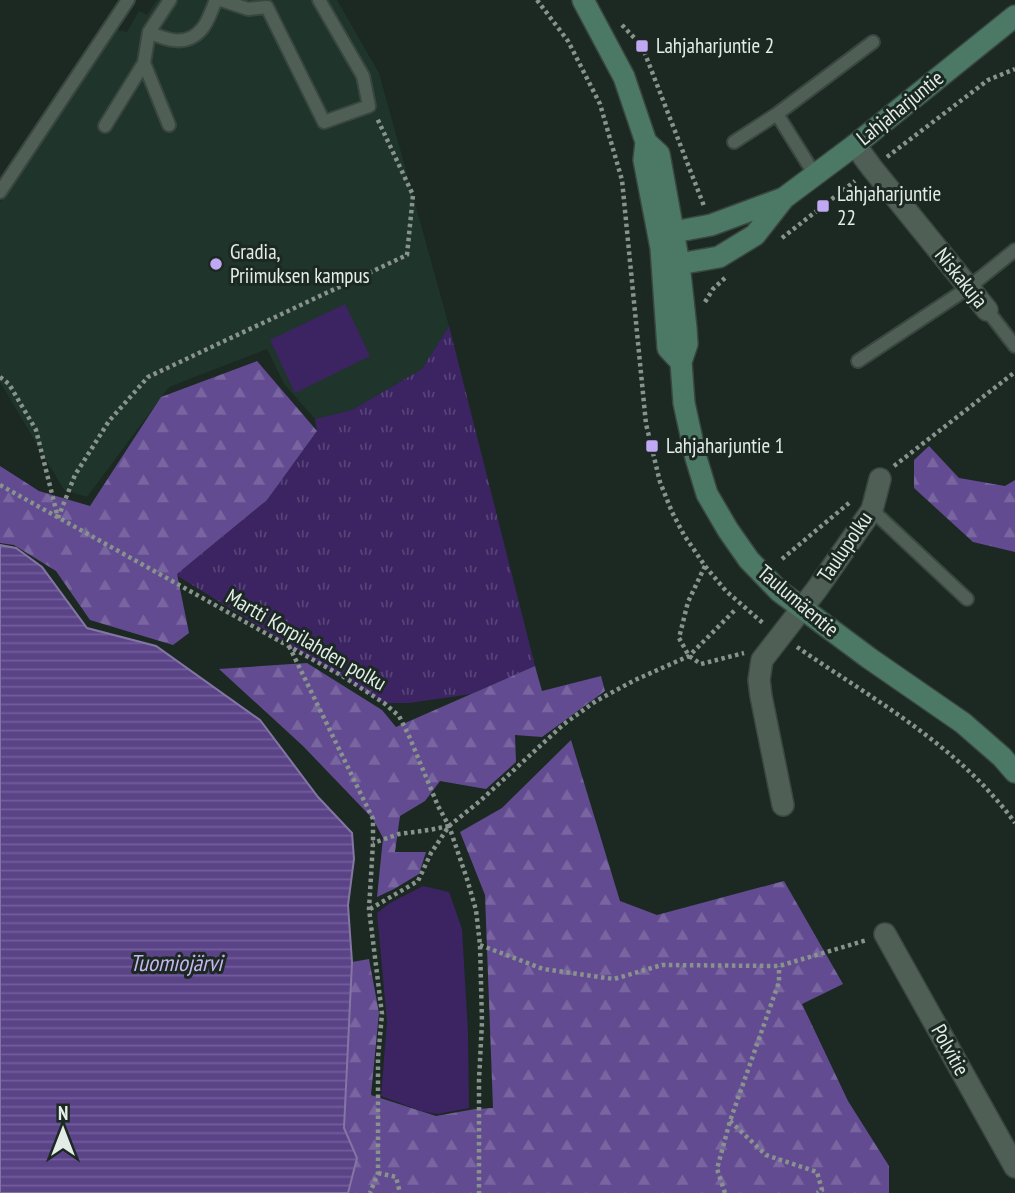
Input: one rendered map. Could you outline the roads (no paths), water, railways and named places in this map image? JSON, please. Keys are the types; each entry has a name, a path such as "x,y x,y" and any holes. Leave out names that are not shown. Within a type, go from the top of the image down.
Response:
{"main road":[{"name":"Taulumäentie","path":"583,0 624,77 646,142 644,160 668,240 679,264 677,332 668,348 681,362 684,403 696,458 708,494 728,530 749,560 779,591 962,723 1002,757 1015,772"},
{"name":"Lahjaharjuntie","path":"679,264 723,267 755,235 784,198 855,145 1009,21"},
{"name":"Lahjaharjuntie","path":"668,240 784,198"},
{"name":"Taulumäentie","path":"668,240 677,332"}],"street":[{"name":"Niskakuja","path":"855,145 987,310"},
{"name":"Taulupolku","path":"783,805 761,696 759,680 762,660 817,589 872,510 880,478"},
{"name":"Polvitie","path":"885,934 1015,1167"}],"lane":[{"path":"0,192 128,0"},
{"path":"105,126 144,63 149,32 170,0"},
{"path":"149,32 166,40 186,40 201,30 219,0 248,9 267,7 324,122 369,106 363,76 319,0"},
{"path":"734,142 778,114 873,42"},
{"path":"144,63 169,125"},
{"path":"778,114 815,175"},
{"path":"858,361 968,288 1015,250"},
{"name":"Niskakuja","path":"987,310 1015,346"},
{"path":"872,510 967,599"}],"water":[{"name":"Tuomiojärvi","path":"0,545 16,548 42,567 87,628 156,646 260,720 318,797 352,833 354,859 348,905 352,962 344,1128 357,1158 348,1193 0,1193"}],"place":[{"name":"Lahjaharjuntie 2","path":"642,46"},
{"name":"Lahjaharjuntie 22","path":"823,206"},
{"name":"Gradia, Priimuksen kampus","path":"216,264"},
{"name":"Lahjaharjuntie 1","path":"652,446"}]}
